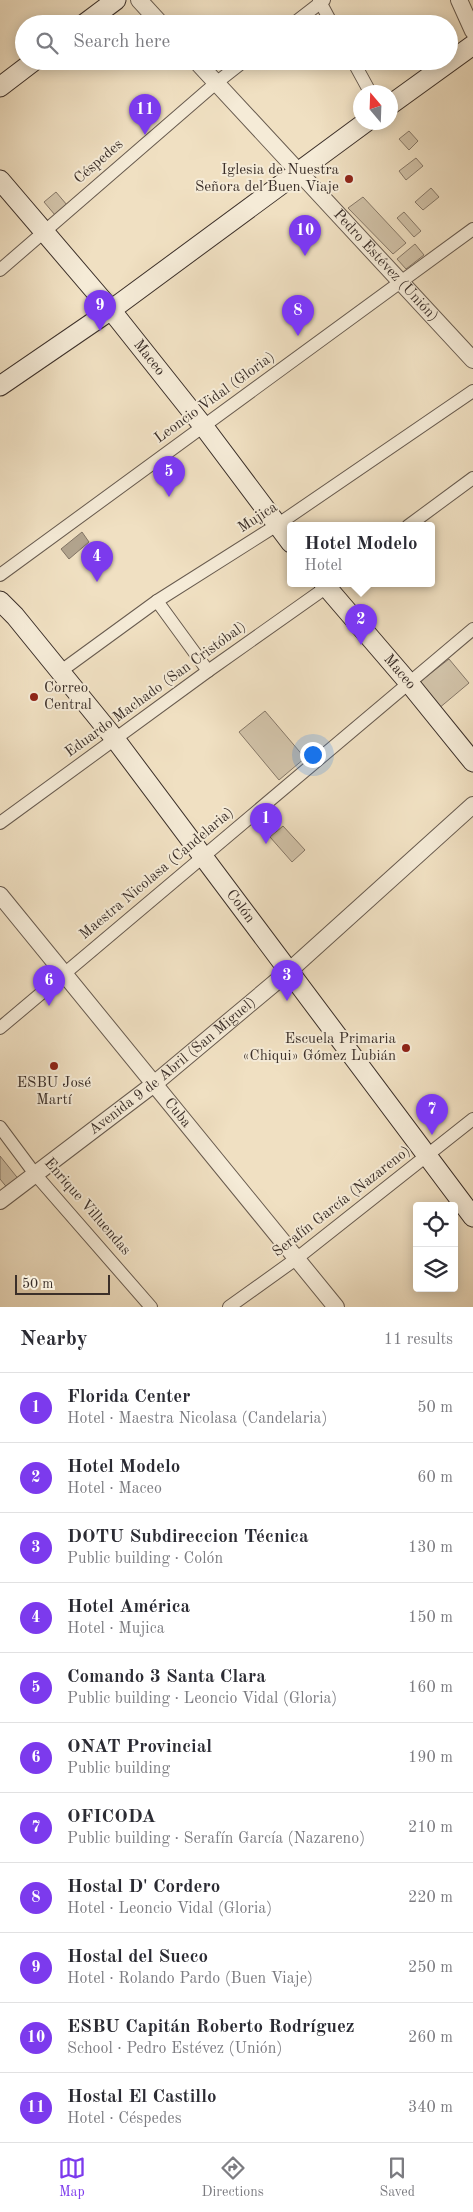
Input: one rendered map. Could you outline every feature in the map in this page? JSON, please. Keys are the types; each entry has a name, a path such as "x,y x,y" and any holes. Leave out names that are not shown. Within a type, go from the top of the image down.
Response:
{"main road":[{"path":"96,15 116,0"},
{"path":"458,56 473,45"},
{"path":"0,87 22,70"},
{"path":"398,99 438,70"},
{"path":"0,386 111,310 355,130"},
{"name":"Maceo","path":"0,180 111,310 204,427 287,538"},
{"name":"Maceo","path":"329,587 473,762"},
{"name":"Colón","path":"0,601 61,671 115,739 473,1217"}],"street":[{"path":"140,0 153,15"},
{"path":"459,0 473,31"},
{"path":"304,15 321,1 328,15"},
{"name":"Pedro Estévez (Unión)","path":"204,70 473,360"},
{"name":"Céspedes","path":"0,270 233,70"},
{"path":"358,70 366,85"},
{"name":"Leoncio Vidal (Gloria)","path":"0,575 473,228"},
{"name":"Mujica","path":"61,671 157,600 277,525 473,391"},
{"path":"413,522 473,478"},
{"name":"Eduardo Machado (San Cristóbal)","path":"0,824 324,587"},
{"path":"157,600 208,671"},
{"name":"Maestra Nicolasa (Candelaria)","path":"0,1028 473,629"},
{"name":"Avenida 9 de Abril (San Miguel)","path":"0,1201 154,1084 289,971 473,805"},
{"name":"Cuba","path":"0,895 336,1307"},
{"name":"Serafín García (Nazareno)","path":"228,1307 296,1259 473,1119"},
{"name":"Enrique Villuendas","path":"0,1127 35,1174 151,1307"}],"shaded area":[{"path":"409,131 418,141 409,150 399,139"},
{"path":"416,158 423,166 406,180 399,171"},
{"path":"431,188 439,197 423,210 415,202"},
{"path":"56,192 67,205 55,215 44,202"},
{"path":"363,197 406,243 393,254 348,208"},
{"path":"404,212 421,231 414,237 397,218"},
{"path":"415,244 424,255 406,269 397,259"},
{"path":"82,532 89,542 69,559 61,549"},
{"path":"449,659 469,683 438,709 417,684"},
{"path":"265,711 305,758 279,780 239,732"},
{"path":"283,826 305,850 292,862 270,837"},
{"path":"0,1156 20,1181 9,1190 0,1179"}],"place":[{"name":"Hostal El Castillo","path":"145,135"},
{"name":"Iglesia de Nuestra Señora del Buen Viaje","path":"349,179"},
{"name":"ESBU Capitán Roberto Rodríguez","path":"305,256"},
{"name":"Hostal del Sueco","path":"100,331"},
{"name":"Hostal D' Cordero","path":"298,336"},
{"name":"Comando 3 Santa Clara","path":"169,497"},
{"name":"Hotel América","path":"97,582"},
{"name":"Hotel Modelo","path":"361,645"},
{"name":"Correo Central","path":"34,697"},
{"name":"Florida Center","path":"266,844"},
{"name":"DOTU Subdireccion Técnica","path":"287,1001"},
{"name":"ONAT Provincial","path":"49,1006"},
{"name":"Escuela Primaria «Chiqui» Gómez Lubián","path":"406,1048"},
{"name":"ESBU José Martí","path":"54,1066"},
{"name":"OFICODA","path":"432,1135"}]}
